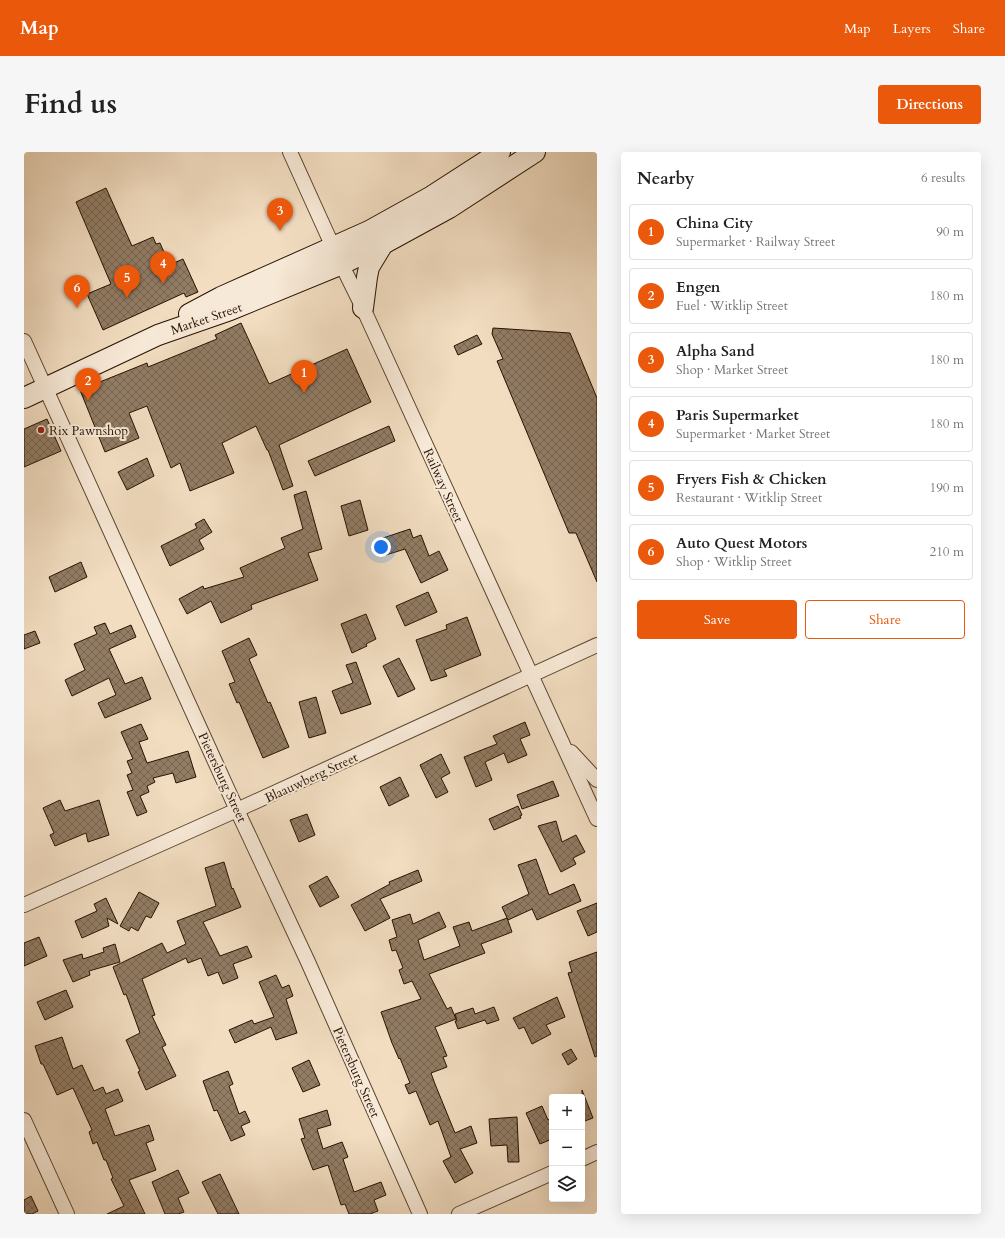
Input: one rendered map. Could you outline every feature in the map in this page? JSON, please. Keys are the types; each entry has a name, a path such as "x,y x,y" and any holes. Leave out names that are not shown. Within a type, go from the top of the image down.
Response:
{"main road":[{"name":"Market Street","path":"338,256 369,232 397,217 500,152"},
{"name":"Market Street","path":"24,398 158,335 191,313 221,297 338,256 383,244 449,208 535,152"},
{"path":"363,308 366,277 369,267 383,244"}],"street":[{"name":"Railway Street","path":"290,152 597,819"},
{"name":"Pietersburg Street","path":"24,341 237,810 308,962 420,1214"},
{"name":"Blaauwberg Street","path":"24,905 237,810 597,645"},
{"path":"562,741 597,780"},
{"path":"24,1120 67,1214"},
{"path":"585,1158 597,1152"},
{"path":"459,1214 549,1173"}],"building":[{"path":"106,188 132,246 153,237 156,244 160,243 167,259 171,257 174,263 183,259 198,292 186,297 184,293 103,330 87,294 111,284 76,202"},
{"path":"241,323 269,384 347,349 371,402 279,445 293,486 283,490 268,450 256,426 222,443 234,473 190,491 180,463 171,468 147,406 129,413 139,438 105,452 80,390 147,363 148,367 217,339 215,335"},
{"path":"493,328 570,333 597,398 597,582 576,533 569,533 497,361 503,359 492,334"},
{"path":"477,335 482,344 458,355 454,346"},
{"path":"47,419 61,451 24,467 24,429"},
{"path":"389,426 395,441 315,476 308,461"},
{"path":"147,458 154,476 127,490 118,472"},
{"path":"306,491 322,549 308,553 318,580 251,605 252,609 221,623 211,601 187,614 179,599 203,586 204,589 244,577 240,568 285,548 281,538 303,529 294,495"},
{"path":"360,500 368,530 349,536 341,506"},
{"path":"204,519 212,532 199,540 204,549 170,566 161,546 197,528 195,524"},
{"path":"410,529 413,538 421,535 429,556 439,551 448,570 421,583 405,549 386,555 380,539"},
{"path":"81,562 87,577 55,592 49,577"},
{"path":"428,592 437,612 405,626 396,606"},
{"path":"366,614 376,639 366,644 367,646 352,653 341,624"},
{"path":"467,617 481,655 444,670 447,676 431,681 416,640 447,629 446,625"},
{"path":"105,623 110,634 131,625 136,637 109,649 125,684 142,677 151,699 105,718 98,703 116,695 109,678 72,696 65,680 85,670 74,644 97,634 94,627"},
{"path":"35,631 40,643 24,649 24,635"},
{"path":"249,638 257,655 249,659 268,703 270,702 289,747 263,758 239,702 237,703 229,684 235,682 222,651"},
{"path":"399,658 415,689 398,697 383,666"},
{"path":"356,662 371,704 341,714 332,691 353,683 346,665"},
{"path":"316,697 326,733 309,738 299,702"},
{"path":"525,722 530,735 520,739 527,755 508,763 504,753 485,762 492,780 476,787 464,757 497,744 493,736"},
{"path":"141,724 148,739 139,742 147,763 188,751 196,777 176,783 173,773 153,778 155,782 147,786 149,792 140,796 147,812 137,816 127,792 133,790 127,775 132,773 127,761 133,759 121,732"},
{"path":"441,754 450,773 441,778 448,792 436,798 420,765"},
{"path":"400,777 409,796 389,806 380,787"},
{"path":"553,781 559,796 522,809 517,795"},
{"path":"60,800 65,811 99,800 109,835 88,842 86,833 55,846 50,835 54,833 43,808"},
{"path":"518,806 522,815 520,816 521,818 494,830 489,819"},
{"path":"307,814 315,835 299,842 290,820"},
{"path":"556,821 562,842 576,835 585,852 573,858 576,864 561,872 538,826"},
{"path":"536,859 549,895 574,884 581,901 537,920 532,909 508,920 502,907 529,894 518,865"},
{"path":"224,862 232,889 233,888 241,907 203,922 220,956 247,946 252,957 233,964 238,978 223,984 218,972 208,976 201,958 188,963 186,958 142,979 155,1015 152,1016 166,1045 162,1047 176,1076 146,1090 138,1072 140,1071 126,1040 140,1033 126,994 124,995 113,967 162,943 167,953 186,944 177,921 216,906 205,868"},
{"path":"418,870 422,881 380,899 390,918 365,931 351,905 390,884 389,882"},
{"path":"327,876 339,897 320,907 309,886"},
{"path":"139,892 159,903 151,918 146,916 138,931 131,927 129,931 120,926"},
{"path":"106,898 118,924 107,918 109,926 82,938 75,921 97,911 94,904"},
{"path":"597,903 597,932 588,936 577,911"},
{"path":"439,912 446,927 418,940 424,960 460,946 453,927 469,922 472,931 507,918 512,932 481,944 485,953 429,974 447,1009 451,1007 456,1019 435,1027 447,1056 443,1057 447,1067 431,1073 455,1133 471,1126 477,1143 460,1149 473,1173 455,1183 443,1161 451,1157 438,1121 430,1125 416,1091 409,1094 405,1085 410,1083 392,1043 381,1012 421,999 412,981 404,984 399,970 403,968 396,950 392,951 389,940 397,937 392,920 410,914 413,924"},
{"path":"39,937 47,956 24,966 24,943"},
{"path":"115,944 120,962 89,971 90,975 73,982 63,960 82,954 83,959 104,952 103,948"},
{"path":"597,952 597,1056 595,1057 568,973 572,972 569,962"},
{"path":"276,975 282,988 289,985 293,996 286,999 297,1033 276,1040 271,1027 235,1043 229,1030 252,1020 254,1024 274,1017 259,982"},
{"path":"66,990 73,1007 45,1020 37,1002"},
{"path":"557,997 565,1017 546,1025 551,1034 532,1044 524,1027 519,1029 513,1018"},
{"path":"494,1007 499,1020 487,1024 485,1020 458,1029 455,1021 457,1021 455,1014 473,1008 475,1014"},
{"path":"62,1037 73,1069 82,1065 94,1091 103,1087 106,1094 118,1089 123,1101 105,1109 115,1136 149,1125 154,1140 146,1143 156,1170 129,1180 145,1214 107,1214 124,1206 111,1179 113,1178 106,1160 104,1160 97,1142 93,1144 89,1132 92,1130 73,1088 57,1095 43,1064 41,1064 35,1046"},
{"path":"571,1049 577,1059 568,1065 562,1054"},
{"path":"309,1060 320,1085 303,1092 292,1068"},
{"path":"228,1071 233,1084 229,1086 239,1114 245,1111 250,1122 241,1126 245,1135 231,1141 217,1110 214,1111 203,1081"},
{"path":"585,1098 593,1118 585,1121"},
{"path":"542,1106 549,1120 549,1140 540,1144 526,1113"},
{"path":"327,1110 331,1125 317,1129 323,1149 342,1142 348,1157 343,1159 354,1192 381,1182 386,1195 374,1200 378,1211 370,1214 349,1214 345,1204 341,1205 328,1165 313,1170 301,1139 305,1138 299,1119"},
{"path":"517,1117 519,1162 508,1162 507,1145 491,1146 489,1119"},
{"path":"178,1170 189,1193 178,1198 184,1212 178,1214 165,1214 152,1182"},
{"path":"220,1174 239,1214 218,1214 202,1182"},
{"path":"31,1196 38,1211 32,1214 24,1214 24,1200"}],"place":[{"name":"Alpha Sand","path":"280,231"},
{"name":"Paris Supermarket","path":"163,284"},
{"name":"Fryers Fish & Chicken","path":"127,298"},
{"name":"Auto Quest Motors","path":"77,308"},
{"name":"China City","path":"304,393"},
{"name":"Engen","path":"88,401"},
{"name":"Rix Pawnshop","path":"41,430"}]}
